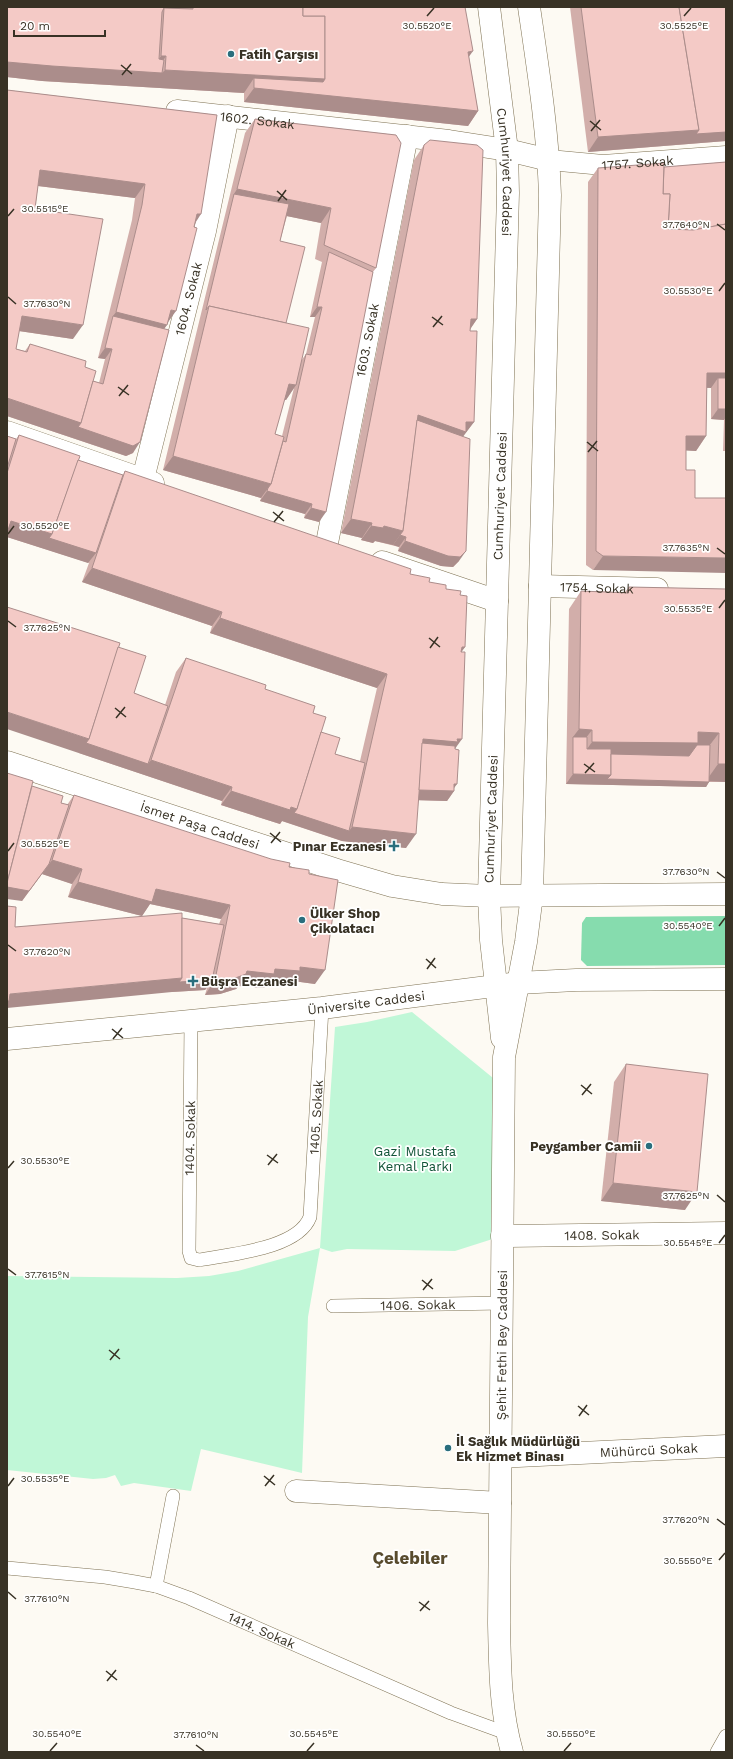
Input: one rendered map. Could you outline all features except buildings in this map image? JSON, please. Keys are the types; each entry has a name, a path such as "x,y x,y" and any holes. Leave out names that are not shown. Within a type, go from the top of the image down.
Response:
{"street":[{"name":"Cumhuriyet Caddesi","path":"489,7 507,150 508,193 489,896 495,985"},
{"path":"518,982 526,942 532,895 550,195 549,160 529,7"},
{"name":"1602. Sokak","path":"160,109 480,145 549,160"},
{"name":"1604. Sokak","path":"143,479 205,231 228,116"},
{"name":"1603. Sokak","path":"305,535 335,546 407,136"},
{"name":"1757. Sokak","path":"549,160 603,165 726,156"},
{"path":"7,432 172,489"},
{"path":"364,556 497,601"},
{"name":"1754. Sokak","path":"540,586 680,589"},
{"name":"İsmet Paşa Caddesi","path":"7,762 322,865 392,886 442,894 489,896"},
{"path":"489,896 726,894"},
{"name":"Üniversite Caddesi","path":"7,1039 322,1008 518,982 726,979"},
{"name":"Şehit Fethi Bey Caddesi","path":"504,1057 518,982"},
{"name":"Şehit Fethi Bey Caddesi","path":"495,985 504,1057 500,1457 500,1678 509,1742"},
{"name":"1408. Sokak","path":"502,1236 726,1233"},
{"name":"Mühürcü Sokak","path":"500,1457 726,1446"},
{"path":"296,1491 500,1503"}],"lane":[{"name":"1405. Sokak","path":"189,1255 191,1258 199,1260 262,1248 286,1240 306,1226 310,1217 322,1008"},
{"name":"1404. Sokak","path":"189,1255 191,1021"},
{"name":"1406. Sokak","path":"334,1306 502,1303"},
{"path":"156,1586 173,1496"},
{"name":"1414. Sokak","path":"7,1568 105,1577 156,1586 189,1598 451,1713 509,1742"},
{"path":"717,1752 726,1736"}],"green space":[{"path":"726,916 726,965 587,966 581,960 582,923 586,917"},
{"name":"Gazi Mustafa Kemal Parkı","path":"412,1012 498,1082 502,1236 455,1251 347,1249 332,1252 320,1248 335,1027 367,1022"},
{"path":"320,1248 308,1317 302,1473 201,1449 191,1491 134,1483 121,1486 115,1475 106,1478 93,1479 7,1470 7,1276 177,1278 209,1276 238,1271"}],"place":[{"name":"Fatih Çarşısı","path":"231,54"},
{"name":"Pınar Eczanesi","path":"394,846"},
{"name":"Ülker Shop Çikolatacı","path":"302,920"},
{"name":"Büşra Eczanesi","path":"193,981"},
{"name":"Peygamber Camii","path":"649,1146"},
{"name":"İl Sağlık Müdürlüğü Ek Hizmet Binası","path":"448,1448"}],"district":[{"name":"Çelebiler","path":"410,1558"}]}
